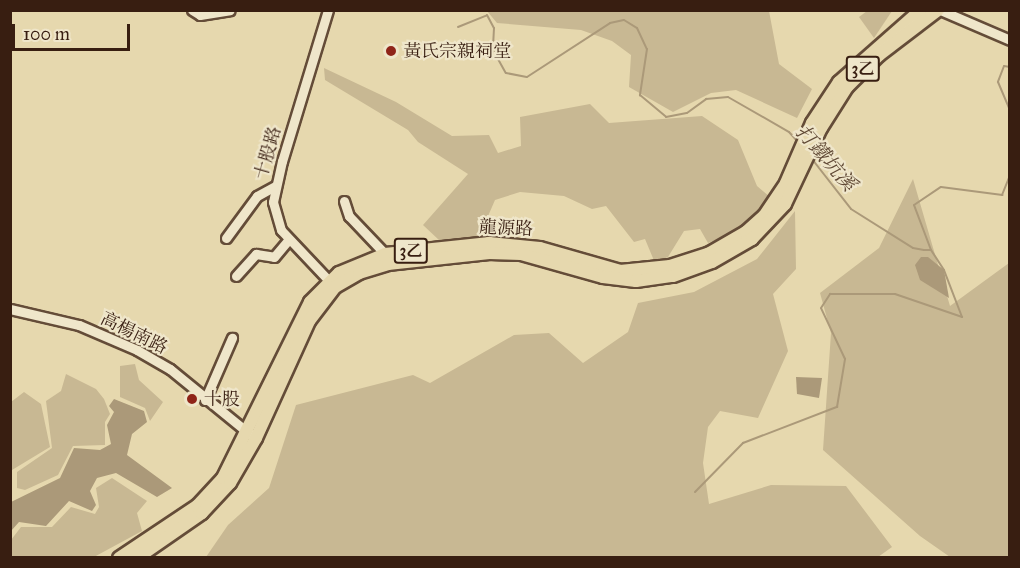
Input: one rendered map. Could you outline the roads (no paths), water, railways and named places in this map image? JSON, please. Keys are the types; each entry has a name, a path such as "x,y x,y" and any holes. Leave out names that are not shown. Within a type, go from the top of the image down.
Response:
{"main road":[{"name":"龍源路","path":"331,284 354,264 385,255 506,243 540,248 620,271 670,267 708,254 746,232 777,199 805,151 839,82 921,10"},
{"name":"3乙","path":"137,558 216,500 309,321 331,284 388,264 489,253 529,256 620,280 673,276 712,262 752,238 785,204 805,151 832,108 861,71 939,10"},
{"name":"3乙","path":"119,558 210,493 251,436"}],"street":[{"path":"192,10 200,15 230,10"},
{"name":"十股路","path":"328,10 275,186 274,216 289,239 331,284"},
{"path":"939,10 1010,40"},
{"path":"226,238 257,196 275,186"},
{"path":"344,201 349,216 385,255"},
{"path":"236,276 256,254 274,257 289,239"},
{"name":"高楊南路","path":"10,309 79,326 137,350 170,369 251,436"},
{"path":"205,400 232,338"}],"waterway":[{"name":"打鐵坑溪","path":"458,27 487,15 494,28 493,50 506,73 527,77 610,23 624,20 637,28 647,49 640,95 666,117 687,113 706,99 728,97 789,132 799,143"},
{"name":"打鐵坑溪","path":"1010,67 1004,66 998,82 1010,110"},
{"name":"打鐵坑溪","path":"812,159 851,209 913,248 924,250 931,250 914,205 941,187 1002,195 1010,175"},
{"path":"695,492 743,443 837,407 845,359 821,308 830,294 895,294 962,317 944,270 931,250"}],"place":[{"name":"黃氏宗親祠堂","path":"391,51"},
{"name":"十股","path":"192,399"}]}
